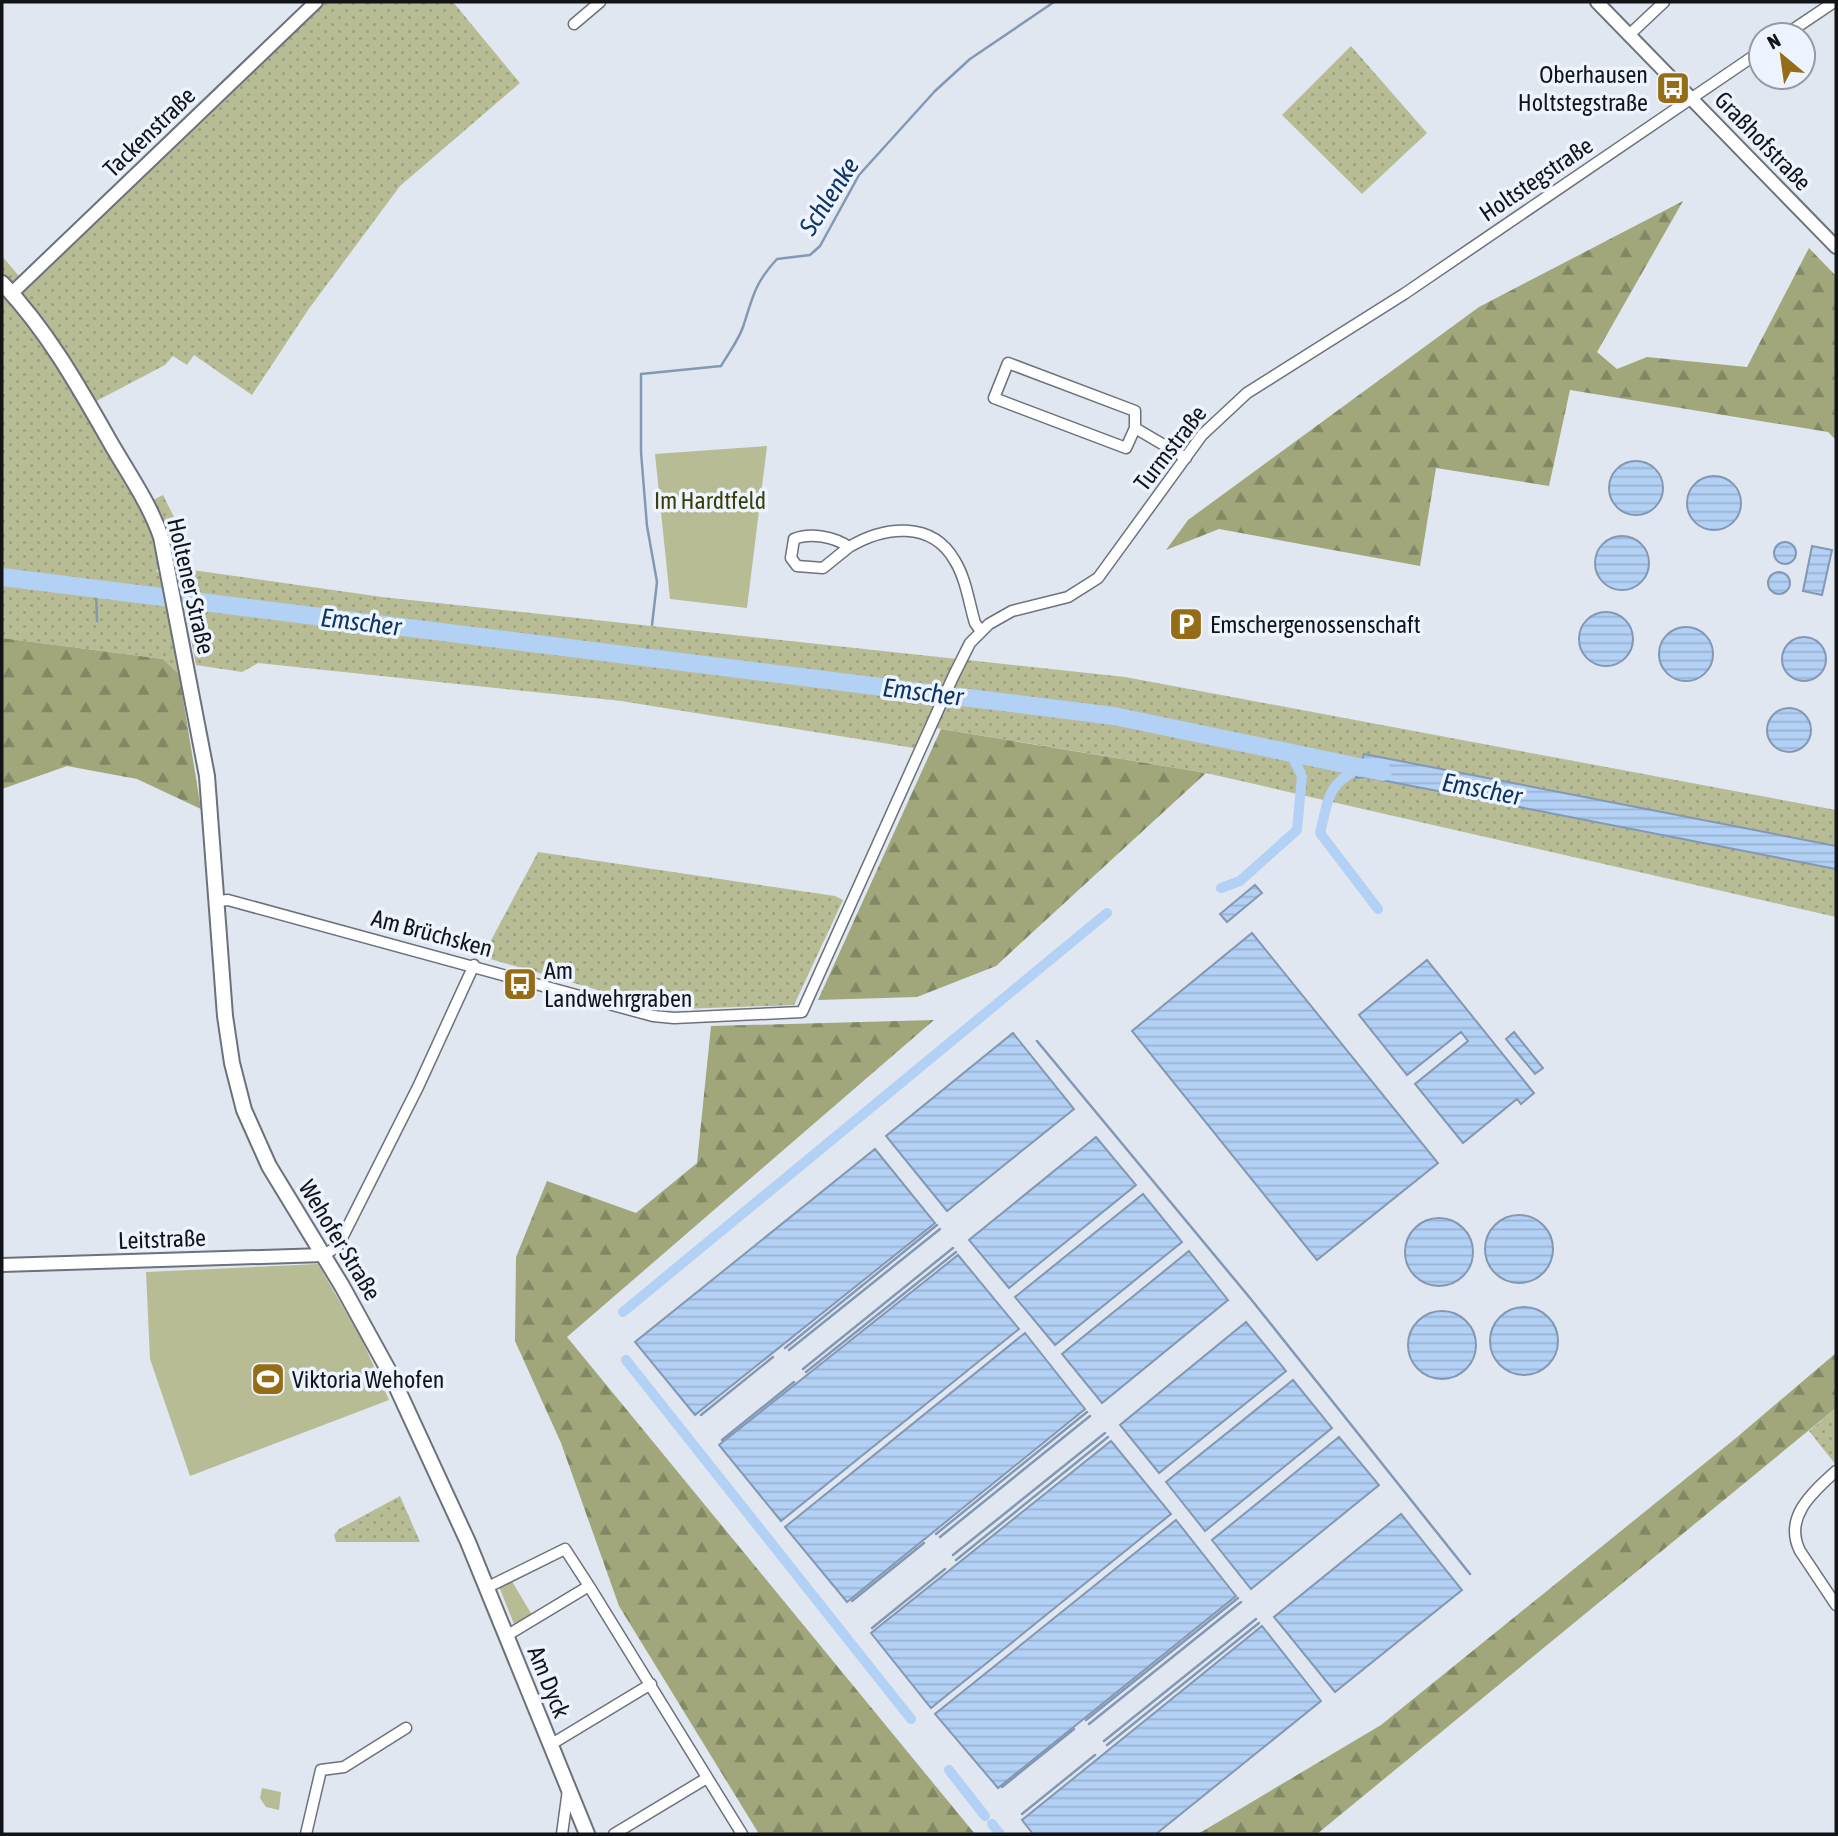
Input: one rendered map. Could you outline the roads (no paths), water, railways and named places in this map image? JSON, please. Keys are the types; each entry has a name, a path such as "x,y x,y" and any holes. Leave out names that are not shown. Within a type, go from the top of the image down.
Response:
{"main road":[{"name":"Holtener Straße","path":"7,288 73,376 145,501 161,537 207,776 218,901"},
{"name":"Wehofer Straße","path":"218,901 221,984 237,1087 269,1166 324,1255 391,1375 485,1587"},
{"name":"Am Dyck","path":"485,1587 587,1834"}],"street":[{"name":"Tackenstraße","path":"7,288 316,2"},
{"path":"574,24 600,2"},
{"name":"Graßhofstraße","path":"1597,2 1836,247"},
{"path":"1629,35 1664,2"},
{"path":"1806,21 1834,2"},
{"name":"Holtstegstraße","path":"1404,294 1747,61"},
{"name":"Turmstraße","path":"981,631 1012,611 1068,597 1098,578 1202,435 1247,393 1404,294"},
{"path":"1008,363 1135,411 1135,428 1126,448 994,398 1008,363"},
{"path":"1135,428 1185,458"},
{"path":"849,547 840,540 803,535 794,540 791,558 797,566 823,568 849,547 872,536 901,530 919,532 937,539 955,560 975,623 981,631"},
{"name":"Am Brüchsken","path":"218,901 228,900 304,923 393,943 653,1016 686,1018 802,1012 953,677 970,643 981,631"},
{"path":"324,1255 338,1246 418,1087 474,965"},
{"name":"Leitstraße","path":"2,1265 324,1255"},
{"path":"1836,1471 1799,1510 1794,1527 1795,1542 1836,1605"},
{"path":"485,1587 565,1549 742,1834"},
{"name":"Am Dyck","path":"506,1636 589,1586"},
{"name":"Am Dyck","path":"550,1745 651,1684"},
{"path":"306,1834 321,1770 344,1767 405,1728"},
{"path":"614,1834 707,1778"},
{"path":"562,1834 568,1790"}],"water":[{"path":"1636,461 1655,469 1663,488 1655,507 1636,515 1617,507 1609,488 1617,469"},
{"path":"1714,476 1733,484 1741,503 1733,522 1714,530 1695,522 1687,503 1695,484"},
{"path":"1622,536 1641,544 1649,563 1641,582 1622,590 1603,582 1595,563 1603,544"},
{"path":"1785,542 1793,545 1796,553 1793,561 1785,564 1777,561 1774,553 1777,545"},
{"path":"1812,546 1832,550 1822,595 1803,591"},
{"path":"1779,572 1787,575 1790,583 1787,591 1779,594 1771,591 1768,583 1771,575"},
{"path":"1606,612 1625,620 1633,639 1625,658 1606,666 1587,658 1579,639 1587,620"},
{"path":"1686,627 1705,635 1713,654 1705,673 1686,681 1667,673 1659,654 1667,635"},
{"path":"1804,637 1820,643 1826,659 1820,675 1804,681 1788,675 1782,659 1788,643"},
{"path":"1789,708 1805,714 1811,730 1805,746 1789,752 1773,746 1767,730 1773,714"},
{"path":"1364,754 1836,846 1836,869 1366,777 1356,778"},
{"path":"1255,885 1262,893 1227,922 1220,914"},
{"path":"1252,933 1438,1163 1317,1260 1132,1031"},
{"path":"1427,960 1534,1093 1521,1104 1517,1099 1463,1143 1415,1084 1468,1041 1461,1032 1407,1075 1359,1015"},
{"path":"1514,1032 1543,1068 1535,1074 1506,1039"},
{"path":"1013,1033 1074,1109 947,1211 886,1136"},
{"path":"1096,1137 1136,1185 1009,1288 969,1240"},
{"path":"875,1149 935,1223 695,1415 635,1342"},
{"path":"1143,1194 1182,1242 1055,1345 1015,1297"},
{"path":"1519,1215 1532,1217 1543,1225 1551,1236 1551,1262 1543,1273 1532,1281 1519,1283 1506,1281 1495,1273 1487,1262 1485,1249 1487,1236 1495,1225 1506,1217"},
{"path":"1432,1218 1446,1218 1458,1223 1468,1233 1473,1252 1468,1271 1458,1281 1446,1286 1432,1286 1420,1281 1410,1271 1405,1259 1405,1245 1410,1233 1420,1223"},
{"path":"1189,1251 1228,1300 1102,1403 1062,1354"},
{"path":"958,1255 1019,1329 781,1521 719,1445"},
{"path":"1524,1307 1537,1310 1548,1317 1555,1328 1558,1341 1555,1354 1548,1365 1537,1372 1524,1375 1511,1372 1500,1365 1493,1354 1490,1341 1493,1328 1500,1317 1511,1310"},
{"path":"1442,1311 1455,1314 1466,1321 1473,1332 1476,1345 1473,1358 1466,1369 1455,1376 1442,1379 1429,1376 1418,1369 1411,1358 1408,1345 1411,1332 1418,1321 1429,1314"},
{"path":"1246,1322 1286,1371 1159,1473 1120,1425"},
{"path":"1025,1333 1085,1409 847,1602 785,1527"},
{"path":"1293,1380 1332,1428 1205,1531 1166,1482"},
{"path":"1339,1437 1379,1485 1251,1589 1212,1540"},
{"path":"1111,1441 1171,1514 931,1708 871,1633"},
{"path":"1401,1514 1462,1590 1335,1692 1274,1617"},
{"path":"1176,1520 1236,1596 998,1788 935,1714"},
{"path":"1262,1626 1321,1701 1156,1834 1033,1834 1022,1820"}],"waterway":[{"name":"Schlenke","path":"652,625 657,582 647,526 641,452 641,374 721,366 741,332 759,284 777,259 810,255 820,246 859,175 935,91 970,59 1054,2"},
{"name":"Emscher","path":"2,577 1114,716 1383,772"},
{"path":"96,589 97,621"},
{"name":"Schlenke","path":"646,656 648,646"},
{"path":"1221,888 1240,881 1297,830 1302,776 1291,754"},
{"path":"1359,768 1340,781 1330,794 1320,833 1378,909"},
{"path":"623,1312 1107,913"},
{"path":"1037,1041 1250,1298 1470,1574"},
{"path":"785,1348 937,1225"},
{"path":"789,1350 940,1229"},
{"path":"803,1369 953,1248"},
{"path":"806,1372 956,1252"},
{"path":"701,1415 773,1357"},
{"path":"626,1360 911,1719"},
{"path":"722,1440 794,1382"},
{"path":"936,1534 1087,1412"},
{"path":"940,1537 1090,1416"},
{"path":"953,1555 1105,1433"},
{"path":"956,1560 1108,1437"},
{"path":"852,1601 924,1543"},
{"path":"872,1628 945,1569"},
{"path":"1086,1720 1238,1598"},
{"path":"1089,1724 1241,1602"},
{"path":"1104,1741 1256,1619"},
{"path":"1107,1745 1259,1623"},
{"path":"1002,1787 1074,1729"},
{"path":"1022,1814 1095,1755"},
{"path":"949,1770 985,1816"},
{"path":"992,1824 1000,1834"}],"place":[{"name":"Oberhausen Holtstegstraße","path":"1673,88"},
{"name":"Emschergenossenschaft","path":"1186,624"},
{"name":"Am Landwehrgraben","path":"520,984"},
{"name":"Viktoria Wehofen","path":"268,1379"}],"park label":[{"name":"Im Hardtfeld","path":"710,500"}]}
